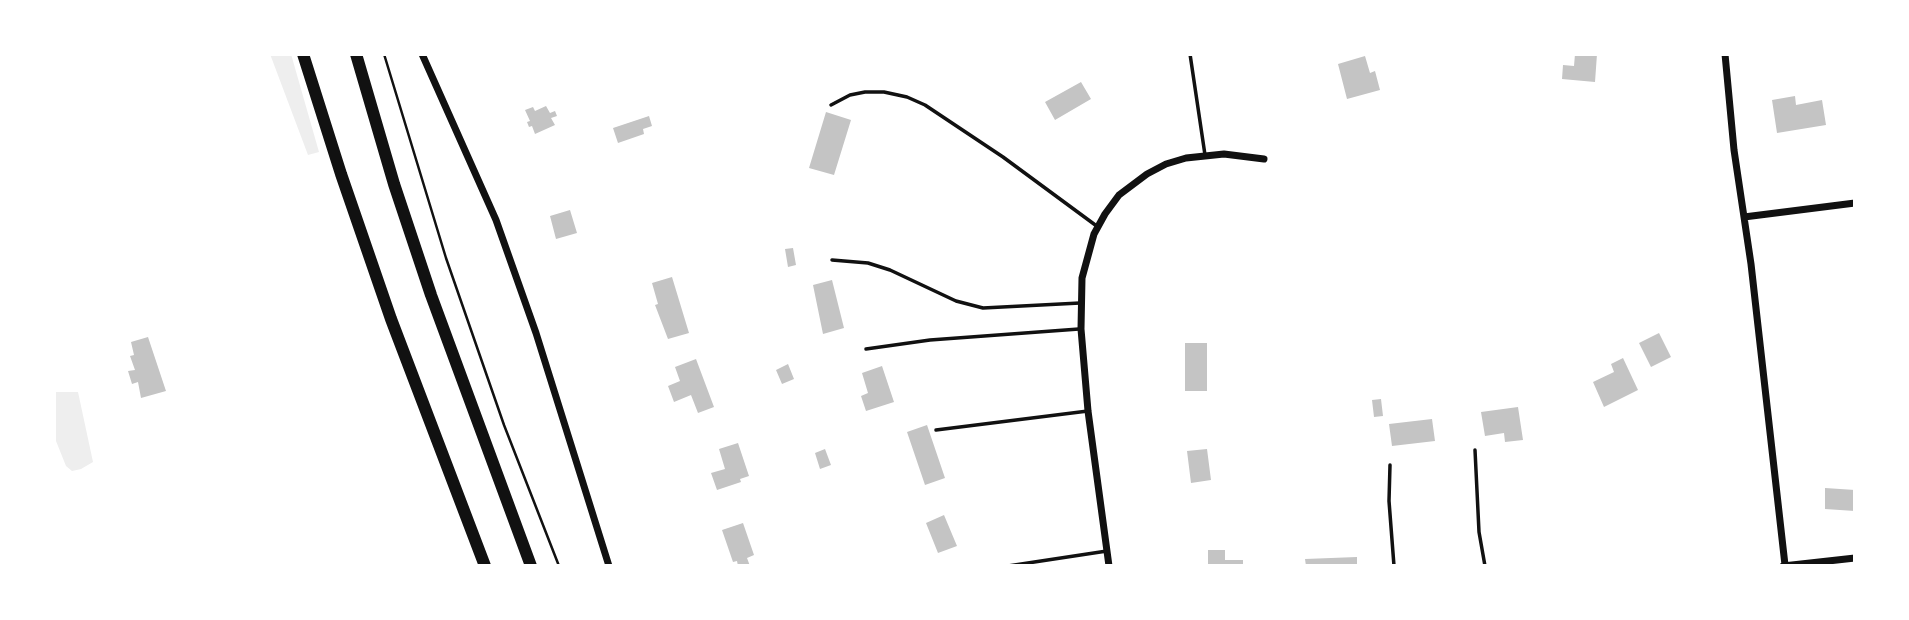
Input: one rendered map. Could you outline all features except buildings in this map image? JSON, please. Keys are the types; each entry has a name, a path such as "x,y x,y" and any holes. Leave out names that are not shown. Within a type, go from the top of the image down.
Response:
{"highway":[{"path":"303,54 391,319 485,566"},
{"path":"356,54 394,184 431,295 531,566"}],"street":[{"path":"422,54 496,220 536,333 609,566"},
{"path":"1725,54 1734,150 1787,565 1855,558"},
{"path":"1109,566 1088,411 1081,329 1080,303 1086,256 1098,226 1119,195 1147,174 1186,158 1205,155 1234,154 1264,159"},
{"path":"1744,217 1855,203"}],"lane":[{"path":"1190,54 1205,155"},
{"path":"831,105 850,95 884,92 907,97 925,105 1098,226"},
{"path":"832,260 868,263 890,270 956,301 983,308 1080,303"},
{"path":"866,349 942,339 1081,329"},
{"path":"936,430 1088,411"},
{"path":"1475,450 1479,532 1485,566"},
{"path":"1390,465 1389,500 1394,566"},
{"path":"1008,566 1107,551"}],"path":[{"path":"384,54 446,258 504,425 559,566"}],"shaded area":[{"path":"270,54 291,54 319,152 308,155"},
{"path":"54,392 78,392 93,462 81,469 72,471 66,466 54,436"}]}
